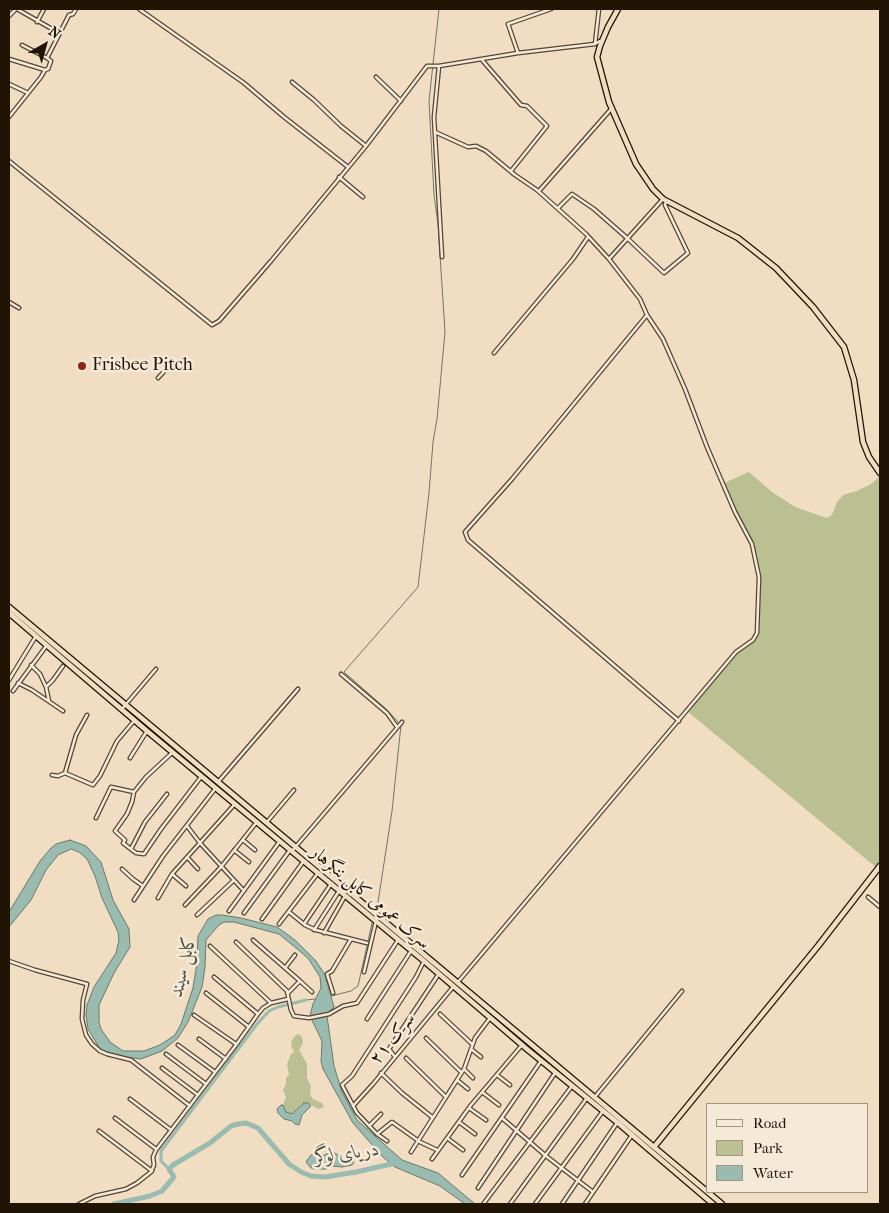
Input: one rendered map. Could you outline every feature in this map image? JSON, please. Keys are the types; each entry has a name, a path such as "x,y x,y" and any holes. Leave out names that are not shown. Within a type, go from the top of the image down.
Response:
{"highway":[{"path":"618,9 602,41 597,56 604,87 636,164 653,189 664,200 738,238 776,268 813,307 844,347 854,380 863,442 869,457 880,473"},
{"name":"سرک عمومی کابل ننگرهار","path":"9,607 124,707 147,731 292,849 591,1099 653,1148 713,1204"},
{"name":"سرک عمومی کابل ننگرهار","path":"9,613 218,782 266,823 304,861 541,1061 591,1099 602,1111 632,1135 653,1148"},
{"path":"706,1191 653,1148 818,946 880,866"},
{"path":"708,1193 722,1204"}],"street":[{"path":"9,16 17,9 60,34"},
{"path":"37,22 44,9"},
{"path":"46,58 69,14 73,14 76,9"},
{"path":"139,9 244,84 348,167"},
{"path":"518,53 508,24 551,9"},
{"path":"595,44 599,9"},
{"path":"9,162 212,325 219,321 271,262 366,146 427,66 439,66 518,53 595,44 602,41"},
{"path":"9,117 45,70 48,69 51,61 22,45"},
{"path":"9,59 45,70"},
{"path":"482,60 521,105 527,106 547,126 510,171"},
{"path":"439,66 434,117 442,257"},
{"path":"376,77 401,100"},
{"path":"292,82 366,146"},
{"path":"9,84 28,93"},
{"path":"539,191 612,108"},
{"name":"سرک ۲۱","path":"353,1106 736,652 746,646 757,633 759,577 752,544 735,512 663,339 647,315 640,299 609,259 539,191 510,171 486,151 476,146 468,146 435,132"},
{"path":"339,177 363,197"},
{"path":"558,209 572,194 594,209 664,273 688,253 664,200"},
{"path":"609,259 664,200"},
{"path":"494,353 573,259 588,237"},
{"path":"9,302 19,308"},
{"path":"647,315 512,479 465,532 468,540 679,721"},
{"path":"158,378 169,366"},
{"path":"9,680 36,636"},
{"path":"13,691 47,645"},
{"path":"31,665 40,674 46,687 48,701"},
{"path":"46,687 53,681 63,666"},
{"path":"124,707 156,669"},
{"path":"341,674 387,713 398,727"},
{"path":"18,683 63,711"},
{"path":"218,782 298,689"},
{"path":"65,773 76,735 87,714"},
{"path":"52,774 58,776 65,773 93,785 100,776 117,742 135,720"},
{"path":"244,913 292,849 402,722"},
{"path":"130,758 147,731"},
{"path":"173,752 146,777 134,792 127,814 115,831 125,840 123,843 136,853 145,854 161,829 202,776"},
{"path":"96,818 112,787 134,792"},
{"path":"134,900 163,856 216,788"},
{"path":"266,823 294,790"},
{"path":"131,849 145,822 167,794"},
{"path":"158,898 172,874 235,803"},
{"path":"185,905 221,867 257,822"},
{"path":"187,826 244,891"},
{"path":"242,840 255,850"},
{"path":"229,911 280,841"},
{"path":"234,850 249,862"},
{"path":"187,857 198,869"},
{"path":"262,919 304,861"},
{"path":"122,869 143,886"},
{"path":"279,924 318,873"},
{"path":"172,874 186,886"},
{"path":"197,915 233,880"},
{"path":"304,924 331,884"},
{"path":"314,930 339,891"},
{"path":"324,933 345,896"},
{"path":"868,897 880,907"},
{"path":"289,912 314,930 367,943"},
{"path":"364,972 376,922"},
{"path":"333,993 327,974 332,971 351,939"},
{"path":"253,940 312,992"},
{"path":"236,942 288,993 294,1016 309,1018 329,1014 343,1006 357,1003 398,940"},
{"path":"210,946 271,1003"},
{"path":"367,1019 411,952"},
{"path":"285,968 295,955"},
{"path":"9,961 34,970 87,984 83,1000 82,1019 86,1035 92,1044 100,1051 131,1060 190,1106"},
{"path":"387,1141 369,1126 353,1106 342,1085 356,1069 416,977 424,961"},
{"path":"394,1057 389,1049 439,974"},
{"path":"214,977 258,1014"},
{"path":"288,993 300,981"},
{"path":"510,1204 591,1099 682,991"},
{"path":"206,993 249,1027"},
{"path":"79,1204 95,1196 126,1189 138,1183 152,1171 156,1150 258,1014 271,1003 289,1002"},
{"path":"440,1014 473,1044"},
{"path":"194,1015 236,1045"},
{"path":"411,1152 464,1069 477,1034 490,1018"},
{"path":"426,1038 462,1072"},
{"path":"199,1039 226,1059"},
{"path":"178,1045 216,1072"},
{"path":"432,1159 469,1108 522,1045"},
{"path":"471,1049 481,1057"},
{"path":"166,1054 206,1084"},
{"path":"406,1058 447,1097"},
{"path":"462,1175 541,1061"},
{"path":"162,1068 198,1095"},
{"path":"464,1069 473,1078"},
{"path":"478,1188 556,1072"},
{"path":"381,1074 432,1117"},
{"path":"497,1075 510,1085"},
{"path":"457,1080 468,1090"},
{"path":"484,1203 572,1086"},
{"path":"482,1092 499,1105"},
{"path":"130,1099 171,1130"},
{"path":"469,1108 486,1120"},
{"path":"535,1204 602,1111"},
{"path":"369,1126 381,1114"},
{"path":"115,1118 156,1150"},
{"path":"502,1118 546,1156 593,1192"},
{"path":"377,1134 392,1122 418,1141 437,1150"},
{"path":"459,1122 475,1134"},
{"path":"562,1204 618,1123"},
{"path":"100,1131 152,1171"},
{"path":"585,1204 632,1135"},
{"path":"447,1138 463,1150"}],"green space":[{"path":"749,472 772,492 795,507 827,518 832,515 837,502 843,495 871,484 880,476 880,866 878,869 687,711 736,652 753,640 757,633 759,577 752,544 735,512 724,483"},
{"path":"299,1034 302,1037 303,1043 299,1050 307,1064 307,1078 311,1086 310,1094 313,1099 322,1103 324,1107 318,1109 308,1103 302,1104 292,1114 284,1111 283,1105 286,1097 283,1090 286,1078 289,1075 287,1064 291,1054 294,1052 291,1046 292,1040"}],"water":[{"path":"70,840 86,846 101,862 113,900 129,929 130,947 114,973 99,1005 101,1029 110,1042 123,1051 144,1051 160,1045 175,1035 181,1024 193,988 197,963 198,936 208,919 216,915 222,915 277,927 295,940 316,961 325,975 334,1007 327,1016 334,1066 342,1092 357,1120 402,1160 438,1173 475,1204 465,1204 440,1186 395,1167 383,1157 353,1123 323,1069 321,1061 322,1041 310,1016 313,1004 321,988 320,977 308,958 279,934 234,922 224,922 219,925 206,940 202,987 188,1022 178,1038 162,1051 141,1059 116,1056 100,1049 88,1029 87,1005 94,987 116,953 119,940 118,932 87,859 79,852 71,849 58,855 46,870 31,900 9,927 9,912 40,861 56,844"},
{"path":"304,1103 308,1103 311,1106 302,1115 299,1125 284,1119 278,1113 277,1109 281,1105 283,1105 286,1112 292,1114"},
{"path":"333,1152 341,1157 351,1158 354,1162 352,1165 342,1167 331,1166 326,1169 315,1169 311,1168 306,1162 311,1155 321,1156"}],"waterway":[{"path":"377,909 392,811 401,725 385,708 344,672 418,587 445,332 438,224 434,195 429,101 439,9"},
{"path":"331,996 351,991 358,986 372,923"},
{"path":"306,1000 315,999"},
{"path":"169,1169 161,1161 161,1151 257,1024 269,1011 306,1000"},
{"name":"دریای لوگر","path":"114,1204 150,1196 162,1191 174,1177 169,1169 173,1165 210,1143 231,1126 238,1124 246,1123 258,1128 289,1164 311,1176 325,1177 396,1163"}],"place":[{"name":"Frisbee Pitch","path":"82,366"}],"water label":[{"name":"کابل سيند","path":"184,966"}]}
